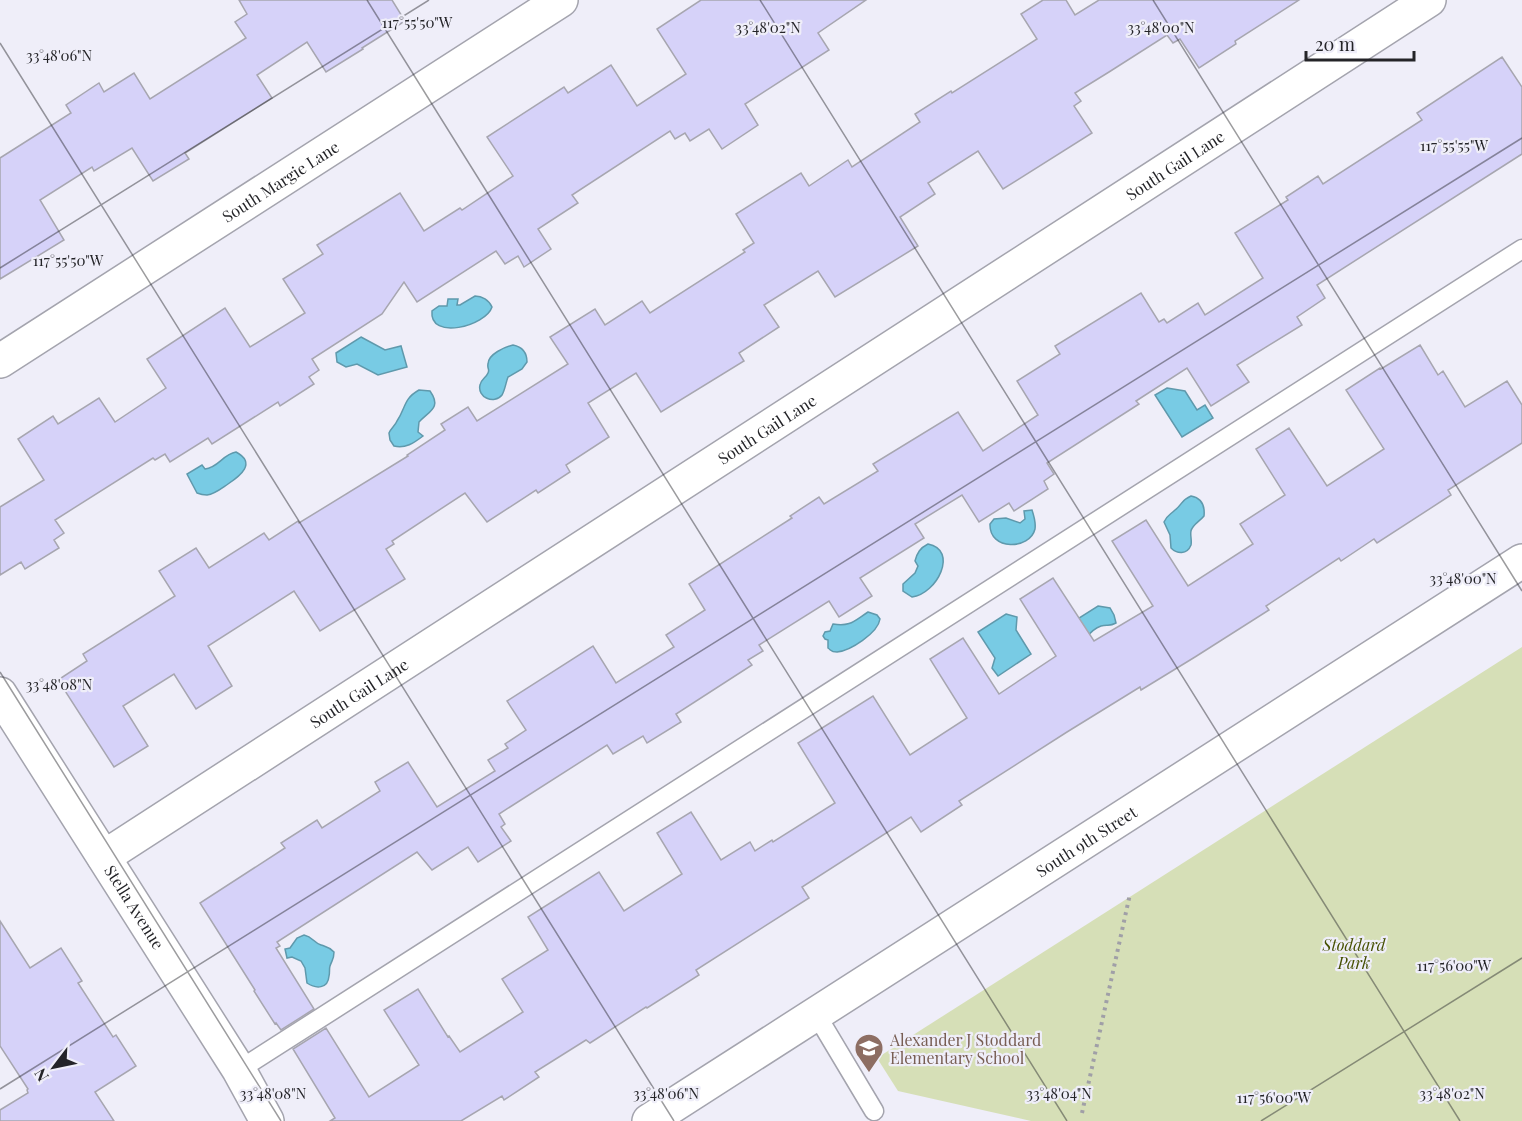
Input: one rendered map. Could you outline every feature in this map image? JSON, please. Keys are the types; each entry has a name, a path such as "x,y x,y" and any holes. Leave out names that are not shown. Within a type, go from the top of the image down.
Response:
{"street":[{"name":"South Margie Lane","path":"0,361 561,0"},
{"name":"South Gail Lane","path":"104,857 1429,0"},
{"name":"South 9th Street","path":"649,1121 1522,561"},
{"name":"Stella Avenue","path":"0,694 239,1070 267,1121"}],"lane":[{"path":"239,1070 1522,249"},
{"path":"816,1014 874,1112"}],"path":[{"path":"1082,1113 1130,894"}],"green space":[{"name":"Stoddard Park","path":"1522,647 1522,1121 1031,1121 898,1091 877,1058"}],"water":[{"path":"475,296 485,299 492,307 488,314 480,320 470,325 448,328 439,326 433,320 432,311 439,306 447,306 448,299 458,299 457,305 460,305"},
{"path":"361,337 385,350 401,346 407,367 378,375 357,364 346,367 337,362 336,353"},
{"path":"513,345 524,351 527,362 522,369 508,377 504,391 499,398 487,398 480,389 481,383 489,372 489,360 497,352"},
{"path":"1167,388 1185,391 1197,410 1205,405 1213,418 1182,437 1155,395"},
{"path":"419,390 430,391 435,401 433,409 419,422 418,432 423,436 406,446 394,446 389,433 407,400"},
{"path":"236,452 242,456 246,465 241,473 218,491 207,495 197,493 187,474 202,465 205,469 210,468"},
{"path":"1191,496 1202,503 1204,516 1192,529 1191,545 1187,551 1179,552 1171,548 1170,535 1164,522 1167,516"},
{"path":"1032,510 1035,529 1026,541 1010,545 1002,543 991,533 990,524 994,519 1006,518 1020,523 1025,519 1024,511"},
{"path":"928,544 937,548 942,554 941,572 929,588 912,597 903,591 903,584 915,573 918,566 915,561 917,556"},
{"path":"1098,606 1110,608 1116,623 1098,627 1084,640 1079,618"},
{"path":"868,612 877,615 880,619 869,635 856,645 842,651 834,652 828,648 828,640 823,636 825,632 830,631 833,624 848,624"},
{"path":"1006,614 1017,617 1016,630 1031,654 998,676 992,668 995,658 978,632"},
{"path":"304,935 334,952 328,980 324,986 307,983 305,968 301,961 292,957 287,958 285,949 290,948 297,938"}],"building":[{"path":"239,0 392,0 405,21 326,72 307,42 257,75 272,98 185,153 189,159 153,181 132,148 94,171 92,167 40,200 64,240 0,279 0,158 71,113 66,105 99,83 104,92 134,73 150,99 246,38 235,22 247,14"},
{"path":"701,0 866,0 818,33 829,50 745,104 758,125 722,149 709,129 690,141 685,133 675,139 670,131 572,195 578,203 538,229 551,249 524,267 518,256 505,264 496,251 417,302 404,282 382,314 312,359 319,370 309,377 314,384 280,406 278,402 212,444 208,438 170,462 165,454 155,460 153,458 55,520 64,533 54,540 59,548 25,569 21,562 0,575 0,507 44,480 18,439 53,416 58,424 99,398 115,422 166,388 147,359 225,308 250,347 305,313 283,279 323,254 317,245 400,193 424,231 460,208 462,210 513,176 487,137 564,87 568,93 611,65 637,106 686,74 657,29"},
{"path":"1043,0 1066,0 1075,15 1099,0 1299,0 1235,41 1236,44 1199,68 1180,39 1173,43 1167,35 1075,93 1081,101 1074,106 1092,133 1003,189 978,151 928,183 935,194 900,217 918,246 835,297 818,271 764,305 779,327 739,353 744,361 661,412 636,373 588,403 609,437 566,465 570,472 538,493 536,490 487,522 465,493 392,541 394,544 386,549 405,579 320,631 294,591 208,646 232,686 196,709 174,674 123,706 148,746 114,767 58,680 87,661 83,654 175,596 159,571 196,548 209,568 264,533 269,540 408,456 445,430 441,424 468,407 477,421 568,364 550,337 595,309 605,325 642,301 650,313 745,252 743,250 754,243 736,214 801,173 809,186 848,160 852,167 920,122 915,114 1037,39 1021,14"},
{"path":"1502,57 1522,87 1522,154 1317,285 1325,298 1297,317 1302,325 1237,365 1249,382 1211,406 1187,368 1136,401 1139,404 1047,463 1054,474 1044,481 1048,489 1014,511 1009,503 979,522 962,495 915,524 924,538 860,578 872,596 839,617 829,601 759,645 763,651 748,660 752,665 676,714 681,722 647,743 643,736 613,754 607,745 499,814 505,824 501,827 511,841 478,862 468,847 432,870 417,852 277,942 280,946 276,948 314,1009 281,1030 275,1024 200,903 285,848 281,843 317,820 322,828 380,791 375,782 408,762 437,807 495,771 488,760 508,748 505,744 526,730 507,701 593,646 616,683 674,647 666,635 705,610 689,584 792,518 790,516 819,497 824,504 878,471 873,464 958,412 983,451 1038,415 1017,381 1060,354 1055,346 1141,293 1159,322 1164,319 1167,323 1198,303 1205,315 1263,278 1235,233 1288,200 1286,197 1318,176 1323,184 1422,120 1417,113"},
{"path":"1420,345 1438,375 1443,371 1465,407 1507,381 1522,405 1522,443 1448,490 1451,495 1377,543 1374,539 1341,561 1339,558 1266,606 1269,610 1141,690 1140,687 959,801 962,805 921,832 911,817 802,887 809,898 696,970 699,975 590,1043 586,1040 535,1072 539,1077 504,1100 502,1096 461,1121 330,1121 335,1118 293,1049 326,1028 369,1097 419,1065 384,1010 418,989 460,1052 523,1012 502,979 548,950 528,917 599,872 624,911 682,874 657,833 691,812 721,860 750,842 755,851 772,840 773,842 835,803 798,743 873,696 910,755 967,718 930,659 963,638 999,694 1056,656 1020,599 1053,578 1094,641 1153,606 1112,541 1146,520 1188,586 1253,544 1240,524 1285,495 1256,449 1289,428 1327,486 1384,449 1346,390"},
{"path":"0,921 30,968 61,948 82,981 78,983 113,1037 116,1035 136,1066 95,1092 114,1121 0,1121 0,1110 28,1093 28,1089 0,1046"}],"place":[{"name":"Alexander J Stoddard Elementary School","path":"869,1074"}]}
